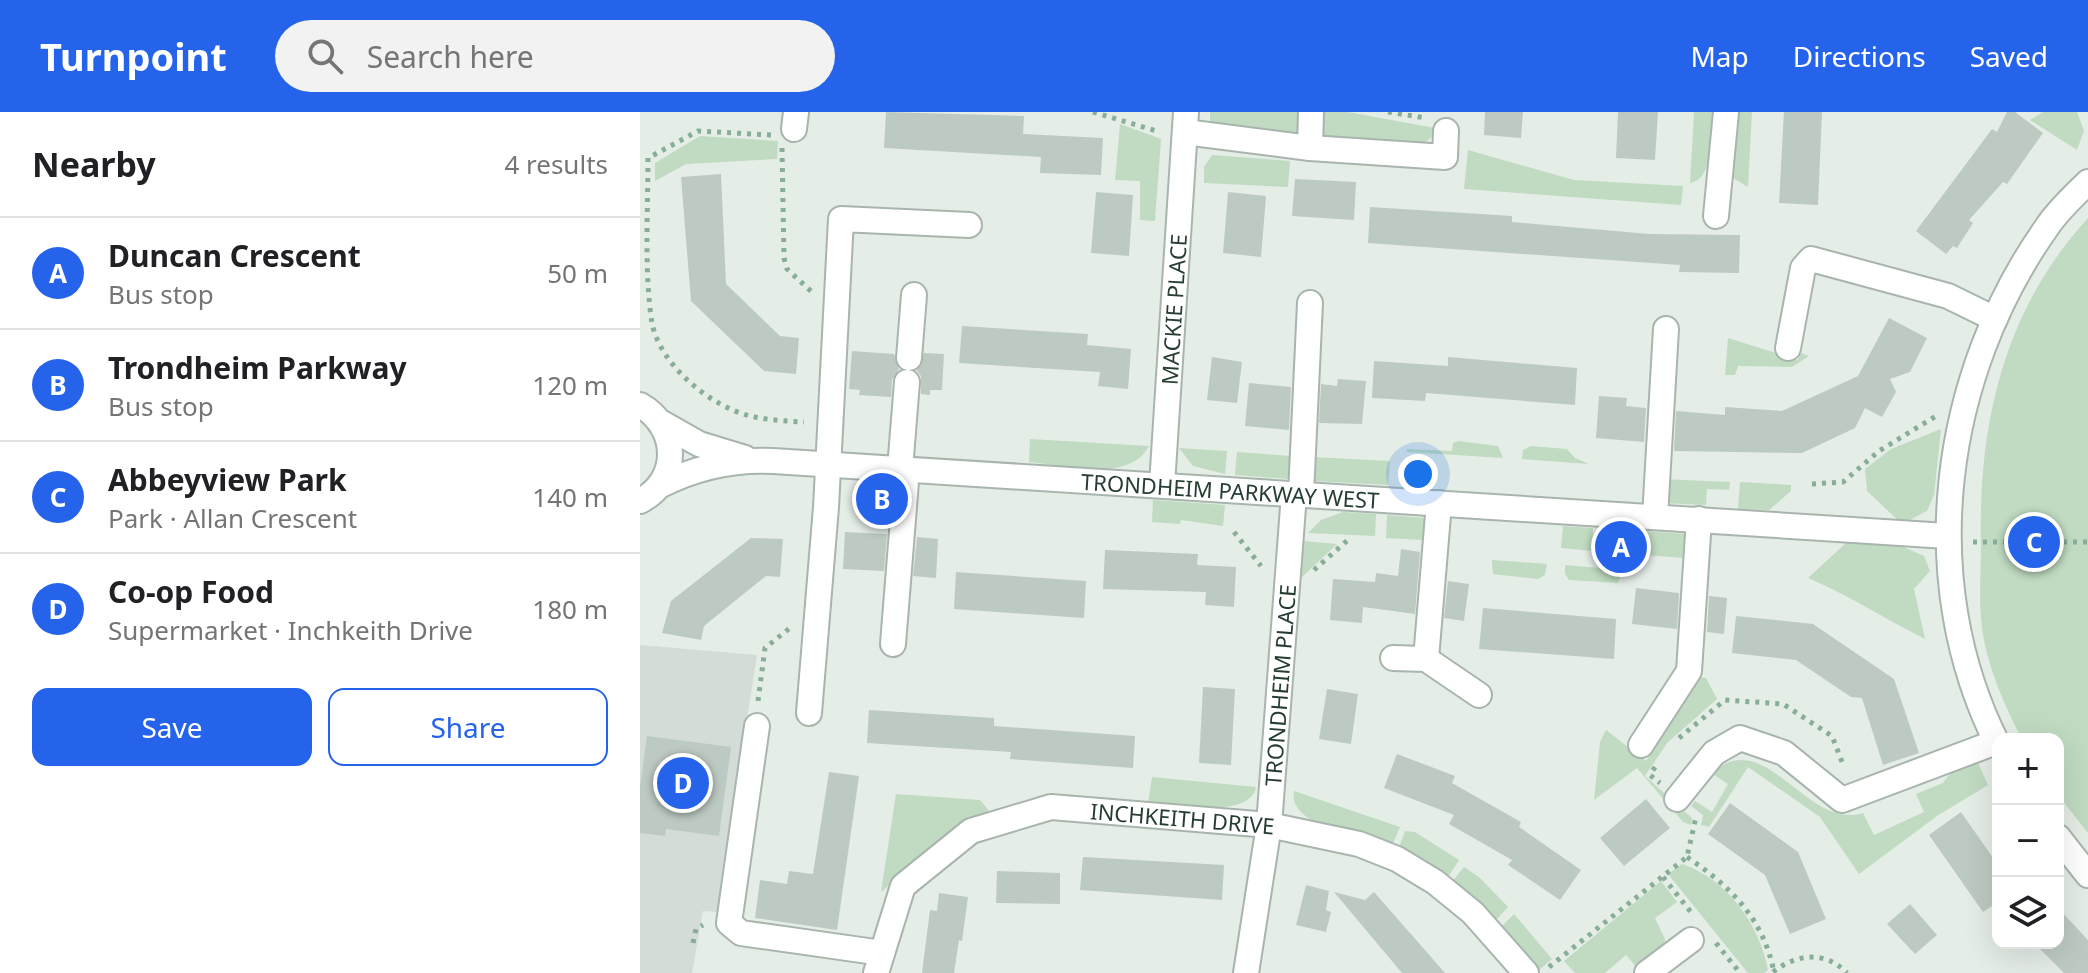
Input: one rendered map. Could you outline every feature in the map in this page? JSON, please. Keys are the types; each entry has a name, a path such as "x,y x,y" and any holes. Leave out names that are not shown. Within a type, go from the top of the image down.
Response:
{"street":[{"path":"1310,148 1311,112"},
{"path":"1716,216 1726,112"},
{"path":"1185,128 1444,167 1446,131"},
{"name":"MACKIE PLACE","path":"1162,485 1185,128"},
{"path":"1992,733 1977,700 1957,625 1958,539 1948,484 1969,392 1995,319 2022,265 2049,223 2088,182"},
{"path":"809,713 828,464 834,296 841,219 969,225"},
{"path":"1788,348 1803,268 1811,259 1948,296 1995,319"},
{"path":"893,644 914,295"},
{"name":"TRONDHEIM PLACE","path":"1246,973 1269,825 1298,494 1310,303"},
{"path":"1655,517 1666,329"},
{"name":"TRONDHEIM PARKWAY WEST","path":"641,404 662,423 699,444 751,460 1699,519 1958,539"},
{"path":"646,498 671,454 662,423"},
{"name":"TRONDHEIM PARKWAY WEST","path":"646,498 683,474 751,460"},
{"path":"1426,659 1439,503"},
{"path":"1652,750 1689,671 1699,519"},
{"path":"1393,658 1426,659 1479,695"},
{"path":"757,726 729,923 741,933 879,963"},
{"path":"1677,799 1714,753 1740,738 1784,753 1842,800 1992,746"},
{"name":"INCHKEITH DRIVE","path":"879,963 903,886 971,831 1051,807 1269,825 1359,844 1397,859 1435,882 1473,913 1526,973"},
{"path":"2064,845 2088,875"},
{"path":"1647,973 1693,942"}],"path":[{"path":"1093,112 1185,128"},
{"path":"1388,112 1436,119 1446,131"},
{"path":"818,423 751,416 723,406 679,370 664,352 652,325 648,158 698,131 782,135 784,258 787,269 805,290 815,295 834,296"},
{"path":"1812,484 1843,482 1879,451 1917,431 1969,392"},
{"path":"1958,539 2088,542"},
{"path":"757,726 755,719 765,648 818,606"},
{"path":"1669,747 1725,700 1783,704 1832,736 1847,774"},
{"path":"1542,973 1687,857 1696,816 1650,775 1652,750"},
{"path":"1687,857 1743,901 1764,937 1773,972 1786,962 1805,955 1837,963 1847,973"}],"shaded area":[{"path":"640,645 757,655 717,912 703,911 692,973 640,973"}],"green space":[{"path":"1210,112 1305,112 1300,135 1210,127"},
{"path":"1322,112 1348,112 1435,128 1435,134 1422,145 1327,141 1322,136"},
{"path":"1694,112 1712,112 1711,143 1704,173 1690,183"},
{"path":"1734,112 1752,112 1748,187 1733,178"},
{"path":"2043,112 2077,112 2084,131 2077,150 2030,120"},
{"path":"1120,124 1161,139 1155,221 1140,220 1140,181 1115,180"},
{"path":"700,136 778,141 777,159 686,164 655,181 655,163"},
{"path":"1468,150 1574,180 1683,186 1681,205 1464,189"},
{"path":"1212,155 1290,161 1288,187 1204,183 1204,167"},
{"path":"2088,218 2088,833 2064,803 2064,733 2019,733 1996,680 1986,649 1981,618 1981,500 1991,412 2016,330 2035,291 2059,253"},
{"path":"1728,338 1798,360 1801,353 1809,356 1792,367 1738,366 1735,375 1725,375"},
{"path":"1941,429 1934,495 1927,511 1902,524 1867,491 1865,469 1891,449"},
{"path":"1030,439 1149,446 1140,458 1127,465 1111,469 1077,468 1029,462"},
{"path":"1453,443 1498,446 1503,458 1407,452 1407,449 1452,451"},
{"path":"1531,446 1567,449 1575,458 1589,464 1522,459 1523,450"},
{"path":"1179,448 1227,451 1225,474 1193,466"},
{"path":"1237,452 1291,456 1289,479 1235,475"},
{"path":"1314,457 1390,461 1388,485 1313,481"},
{"path":"1661,479 1730,482 1729,490 1707,489 1706,505 1660,503"},
{"path":"1740,482 1791,485 1791,491 1769,510 1738,509"},
{"path":"1153,500 1225,505 1223,526 1181,520 1180,524 1152,522"},
{"path":"1343,512 1376,514 1375,536 1308,533 1321,520"},
{"path":"1387,515 1426,518 1424,540 1386,538"},
{"path":"1563,526 1593,528 1592,551 1561,548"},
{"path":"1628,530 1687,534 1685,558 1602,552 1602,544 1627,545"},
{"path":"1303,541 1337,544 1299,580"},
{"path":"1846,543 1901,546 1924,556 1930,571 1914,589 1925,639 1808,578"},
{"path":"1492,560 1547,564 1545,575 1538,579 1493,574"},
{"path":"1565,565 1623,570 1618,583 1569,580"},
{"path":"1700,677 1706,678 1717,699 1667,743 1645,776 1692,818 1691,825 1683,822 1637,768 1594,800 1600,742 1606,730 1646,761"},
{"path":"1975,756 1988,785 1937,816 1859,874 1820,817 1748,767 1709,827 1701,825 1703,815 1691,806 1695,801 1712,812 1728,784 1711,773 1731,761 1750,761 1769,769 1823,807 1842,814 1863,813 1874,835 1924,812 1916,794 1943,783 1953,769"},
{"path":"1152,777 1256,787 1251,797 1240,804 1226,807 1148,803"},
{"path":"1294,791 1400,827 1391,848 1315,822 1295,803"},
{"path":"896,794 980,800 990,812 951,832 881,892"},
{"path":"1405,831 1415,832 1459,860 1446,880 1398,850"},
{"path":"1682,864 1714,881 1739,906 1757,936 1768,970 1748,973 1668,874"},
{"path":"1464,867 1479,877 1508,907 1494,922 1451,883"},
{"path":"1661,881 1677,902 1655,918 1665,939 1664,950 1639,970 1626,955 1605,973 1575,973 1564,961"},
{"path":"1514,914 1552,959 1538,971 1500,928"}],"building":[{"path":"886,112 1024,116 1023,134 1103,138 1101,175 1040,173 1041,157 884,148"},
{"path":"1485,112 1523,112 1521,138 1484,135"},
{"path":"1618,112 1658,112 1655,160 1616,158"},
{"path":"1784,112 1822,112 1818,205 1779,203"},
{"path":"2007,112 2015,112 2043,133 2007,184 2003,182 1969,220 1973,223 1957,248 1953,246 1946,254 1916,231 1992,129 1997,132"},
{"path":"721,174 726,284 780,336 799,338 796,374 764,371 691,301 681,177"},
{"path":"1295,179 1356,182 1354,220 1292,216"},
{"path":"1096,192 1133,195 1129,256 1091,253"},
{"path":"1228,192 1266,196 1261,257 1223,253"},
{"path":"1370,207 1512,216 1512,222 1649,234 1740,235 1739,273 1679,272 1680,265 1368,243"},
{"path":"1889,318 1927,338 1910,372 1890,379 1896,392 1882,417 1865,408 1855,428 1802,453 1674,451 1676,411 1725,415 1725,407 1782,411 1858,376"},
{"path":"962,326 1088,334 1087,345 1131,349 1128,389 1098,386 1100,372 959,363"},
{"path":"852,351 894,354 899,369 892,380 891,397 859,395 860,390 849,389"},
{"path":"924,353 944,354 942,390 930,390 930,395 921,394 921,376 917,371"},
{"path":"1212,357 1242,362 1237,403 1207,400"},
{"path":"1448,357 1577,368 1575,405 1426,393 1425,401 1372,398 1374,361 1448,366"},
{"path":"1338,379 1366,381 1362,424 1319,423 1321,384 1337,386"},
{"path":"1249,383 1291,387 1289,430 1245,426"},
{"path":"1599,396 1627,398 1626,406 1646,408 1644,442 1596,438"},
{"path":"845,532 887,534 884,571 843,569"},
{"path":"917,537 938,539 936,578 913,576"},
{"path":"751,538 783,539 780,577 766,576 704,626 701,640 662,633 671,601"},
{"path":"1401,549 1420,552 1415,614 1363,607 1362,623 1330,620 1333,579 1375,582 1376,573 1398,576"},
{"path":"1105,550 1198,554 1197,565 1236,567 1234,607 1205,605 1206,592 1103,589"},
{"path":"956,572 1086,581 1084,618 954,609"},
{"path":"1448,581 1469,584 1464,621 1444,618"},
{"path":"1636,588 1679,593 1677,629 1632,624"},
{"path":"1709,596 1727,598 1724,634 1707,632"},
{"path":"1483,608 1616,619 1614,659 1479,649"},
{"path":"1736,616 1813,624 1894,679 1919,753 1883,765 1862,698 1851,697 1796,660 1732,653"},
{"path":"1203,687 1235,689 1231,765 1199,763"},
{"path":"1327,689 1358,694 1351,744 1319,739"},
{"path":"869,710 994,718 994,726 1135,736 1133,768 1010,759 1011,752 867,743"},
{"path":"647,736 731,747 719,836 666,829 665,836 640,833 640,787"},
{"path":"1397,754 1455,776 1452,783 1521,822 1519,827 1581,870 1560,900 1508,865 1512,860 1449,824 1454,815 1384,788"},
{"path":"829,772 859,776 837,930 755,918 760,880 787,884 789,871 813,874"},
{"path":"1646,799 1670,828 1624,866 1600,838"},
{"path":"1730,803 1798,852 1826,919 1790,934 1765,875 1708,834"},
{"path":"1961,812 1992,856 1992,906 1983,912 1929,835"},
{"path":"1083,857 1224,865 1222,900 1080,890"},
{"path":"997,871 1060,873 1060,904 996,903"},
{"path":"1306,885 1329,891 1326,910 1331,912 1326,932 1296,925"},
{"path":"1334,892 1365,900 1374,892 1445,973 1402,973"},
{"path":"939,893 968,897 962,941 959,940 954,973 922,973 930,910 937,911"},
{"path":"1910,904 1937,935 1915,954 1887,924"},
{"path":"2064,914 2088,940 2088,973 2064,973 2040,949 2064,949"}],"place":[{"name":"Trondheim Parkway","path":"882,499"},
{"name":"Abbeyview Park","path":"2034,542"},
{"name":"Duncan Crescent","path":"1621,547"},
{"name":"Co-op Food","path":"683,783"}]}
